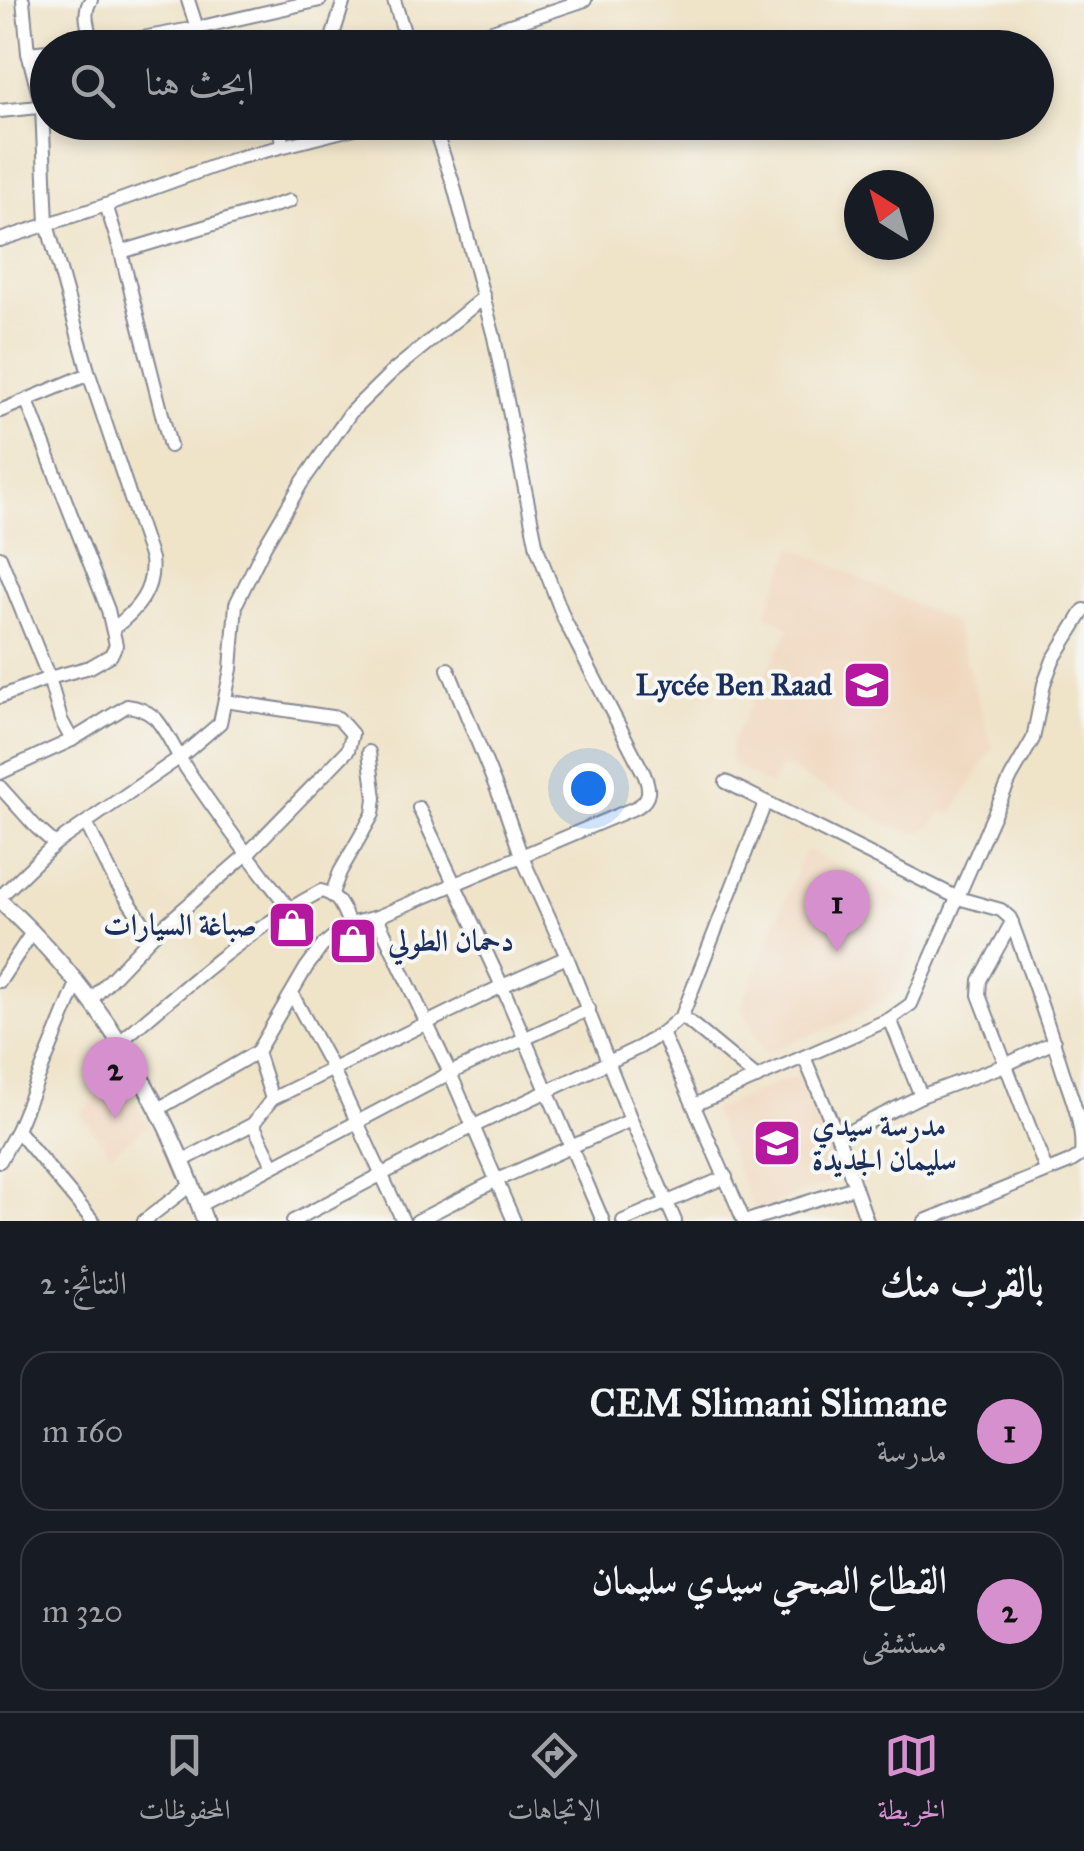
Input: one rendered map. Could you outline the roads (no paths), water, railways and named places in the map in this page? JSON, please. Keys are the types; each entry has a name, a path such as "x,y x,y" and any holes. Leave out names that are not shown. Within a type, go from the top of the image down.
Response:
{"street":[{"path":"23,0 30,60"},
{"path":"88,30 86,14 91,0"},
{"path":"188,0 197,28"},
{"path":"187,30 320,0"},
{"path":"334,30 344,0"},
{"path":"394,0 403,30"},
{"path":"494,30 584,0"},
{"path":"0,111 30,108"},
{"path":"46,140 47,224 89,374 151,559 153,574 144,598 114,628"},
{"path":"281,140 282,146"},
{"path":"0,240 237,158 306,140"},
{"path":"158,1109 258,1052 306,968 323,945 349,924 377,918 637,807 648,794 648,784 565,622 537,548 494,337 439,140"},
{"path":"121,252 290,201"},
{"path":"106,206 170,446"},
{"path":"484,297 392,371 351,412 322,451 264,547 236,604 231,669 220,723 179,758 55,844 0,899 92,999 121,1042 158,1109 203,1213 273,1165 450,1073 588,1008"},
{"path":"0,411 89,374"},
{"path":"0,697 90,667 111,655 116,645 114,628 27,401"},
{"path":"0,557 72,740"},
{"path":"694,1105 907,1008 1011,777 1033,739 1053,660 1084,610"},
{"path":"448,669 521,855 675,1221"},
{"path":"92,999 152,936 246,855 348,750 352,734 338,718 225,701"},
{"path":"0,773 72,740 127,706 146,711 158,721 246,855 289,908"},
{"path":"332,894 373,814 375,798 369,752"},
{"path":"726,782 958,898 1004,911 1012,922 1077,1116 1081,1155 948,1217 925,1221"},
{"path":"0,786 55,844"},
{"path":"294,1221 472,1127 608,1063 662,1033 682,1016 766,803"},
{"path":"419,808 502,986 603,1221"},
{"path":"86,823 115,881 152,936"},
{"path":"121,1042 289,908 321,891 332,894 341,904 349,924"},
{"path":"377,918 514,1221"},
{"path":"1012,922 978,989 1046,1170"},
{"path":"0,981 33,931"},
{"path":"182,1161 253,1124 272,1099 567,957"},
{"path":"0,1161 17,1130 77,983"},
{"path":"292,994 333,1070 404,1221"},
{"path":"682,1016 757,1078"},
{"path":"890,1018 921,1096"},
{"path":"662,1033 746,1221 855,1187"},
{"path":"838,1137 921,1096 1054,1042"},
{"path":"258,1052 272,1099"},
{"path":"804,1057 838,1137 867,1221"},
{"path":"417,1221 631,1120"},
{"path":"253,1124 273,1165"},
{"path":"17,1130 93,1221"},
{"path":"623,1221 726,1177"},
{"path":"144,1221 191,1184"}],"place":[{"name":"Lycée Ben Raad","path":"867,685"},
{"name":"صباغة السيارات","path":"292,925"},
{"name":"دحمان الطولي","path":"353,941"},
{"name":"CEM Slimani Slimane","path":"837,952"},
{"name":"القطاع الصحي سيدي سليمان","path":"115,1119"},
{"name":"مدرسة سيدي سليمان الجديدة","path":"777,1143"}]}
